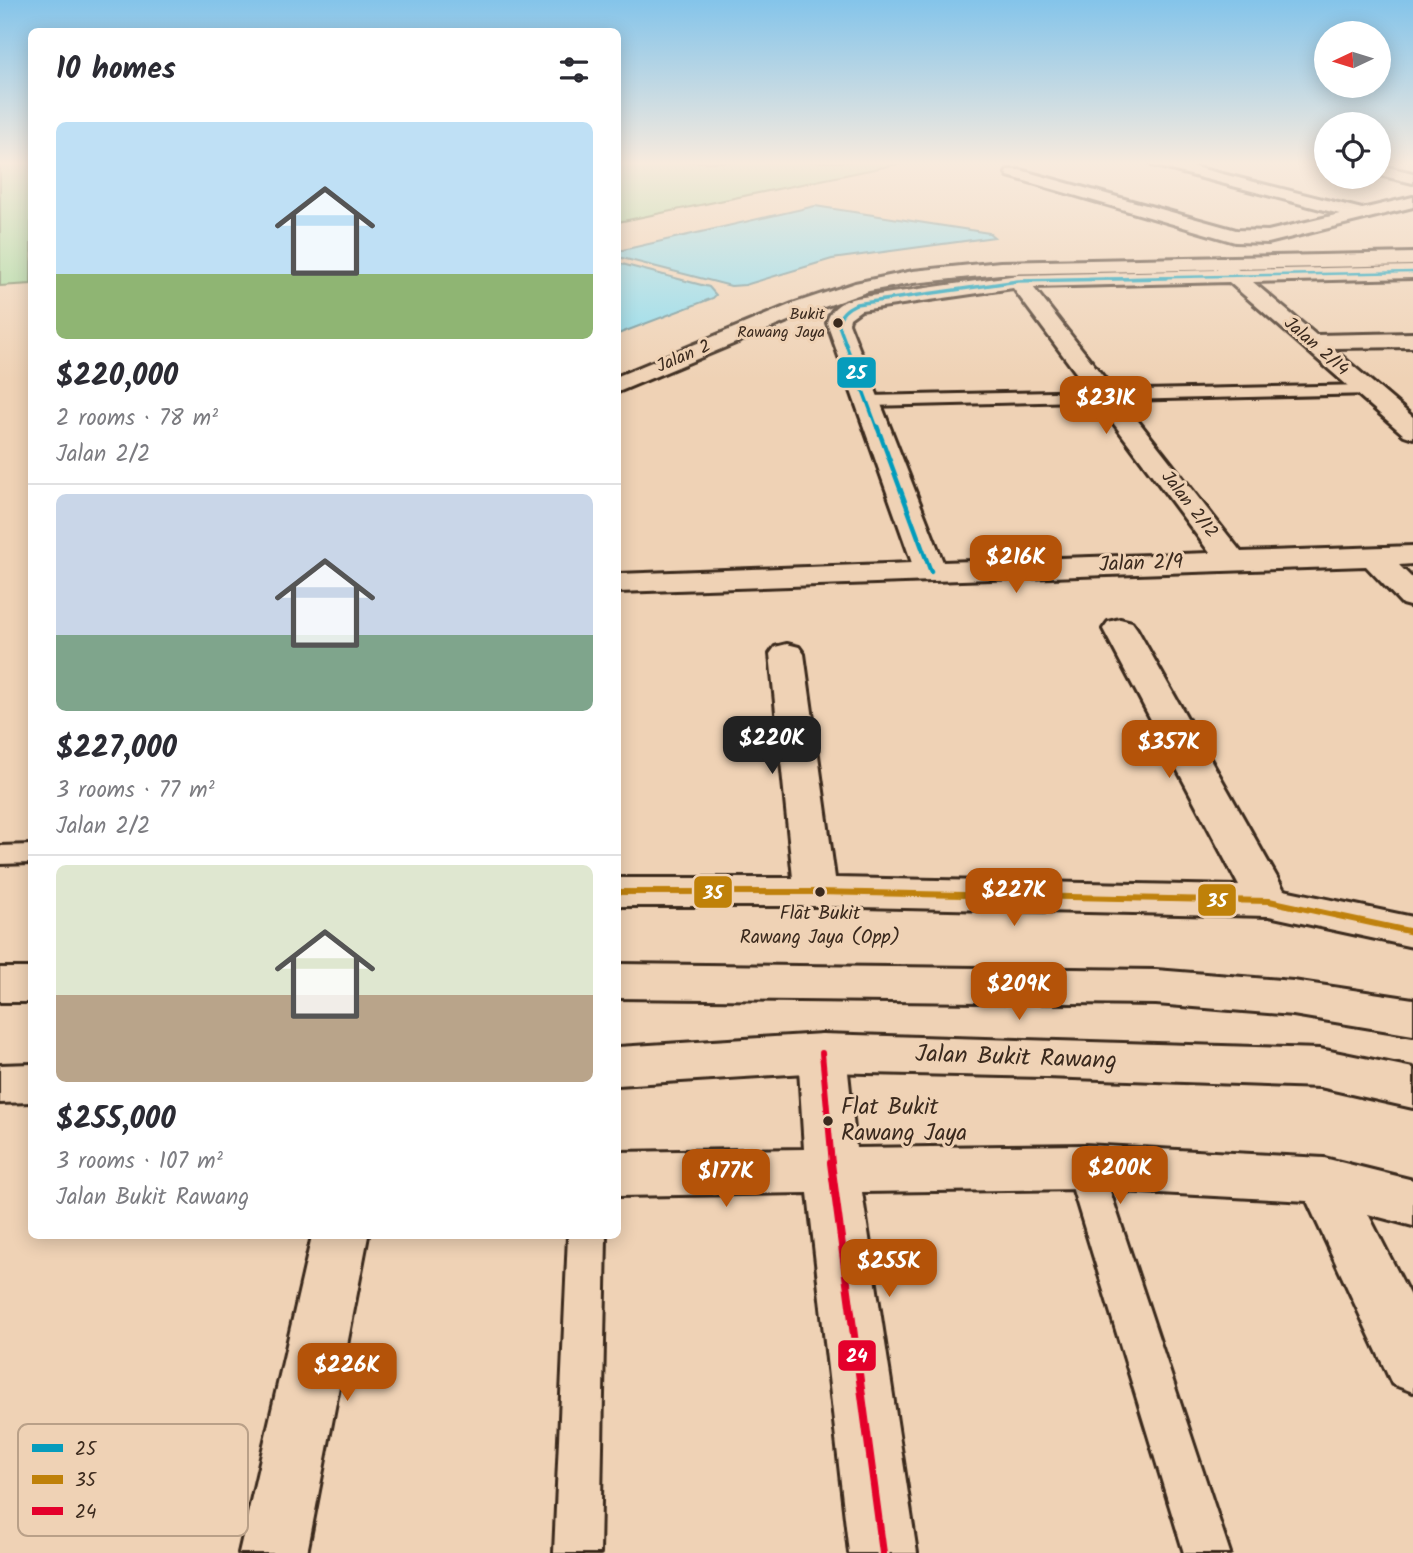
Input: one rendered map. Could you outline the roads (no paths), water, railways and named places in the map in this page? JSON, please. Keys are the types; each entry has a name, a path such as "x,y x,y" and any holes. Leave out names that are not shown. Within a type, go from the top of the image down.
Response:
{"street":[{"path":"1230,234 1268,237 1279,234"},
{"name":"Jalan 2","path":"621,384 827,299 895,280 941,272 1000,268 1227,270 1413,259"},
{"path":"931,572 838,323 839,317 847,308 874,301 1018,281 1227,270 1413,272"},
{"name":"Jalan 2/14","path":"1227,270 1413,430"},
{"name":"Jalan 2/12","path":"1018,281 1233,561"},
{"path":"1311,342 1413,340"},
{"name":"Jalan 2/9","path":"621,583 1413,555"},
{"path":"1374,556 1413,597"},
{"path":"1121,629 1269,901"},
{"path":"787,654 816,892"},
{"path":"621,892 816,892 1269,901 1413,932"},
{"path":"621,981 1156,987 1293,998 1413,1017"},
{"path":"0,985 28,985"},
{"path":"822,1053 832,1170 883,1553"},
{"name":"Jalan Bukit Rawang","path":"621,1066 822,1053 1320,1068 1413,1088"},
{"path":"0,1084 28,1083"},
{"path":"621,1174 1084,1167 1324,1180 1413,1203"},
{"path":"1324,1180 1413,1364"},
{"path":"273,1553 339,1239"}],"lane":[{"path":"869,401 1366,390"},
{"path":"0,855 28,854"},
{"path":"1084,1167 1207,1553"},
{"path":"577,1553 587,1239"}],"water":[{"path":"690,234 991,234 994,237 832,259 745,285 731,286 621,258 621,250"},
{"path":"621,264 709,287 716,295 621,333"}],"place":[{"name":"Bukit Rawang Jaya","path":"838,323"},
{"name":"Flat Bukit Rawang Jaya (Opp)","path":"820,892"},
{"name":"Flat Bukit Rawang Jaya","path":"828,1121"}]}
